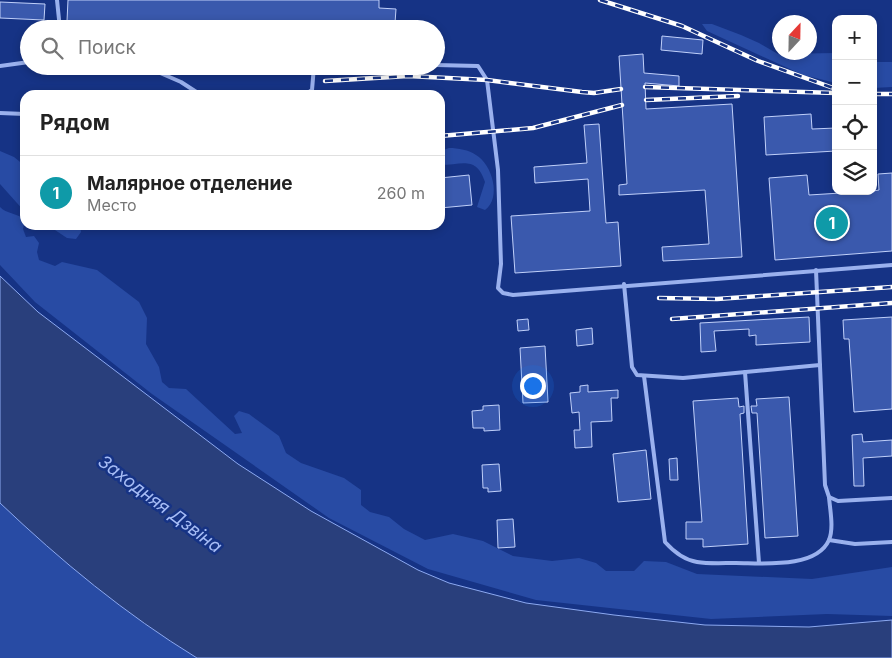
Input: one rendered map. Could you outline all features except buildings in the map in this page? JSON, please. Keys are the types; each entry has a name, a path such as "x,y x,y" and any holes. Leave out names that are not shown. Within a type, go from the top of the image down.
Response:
{"lane":[{"path":"57,0 59,20"},
{"path":"0,66 20,63"},
{"path":"445,65 478,66 487,80 498,170 501,264 498,288 503,293 513,295 624,284 892,265"},
{"path":"165,75 182,82 194,90"},
{"path":"312,90 313,75"},
{"path":"0,113 20,114"},
{"path":"644,376 665,542 673,552 698,562 788,563 805,559 820,551 829,540 831,531 829,497 825,485 816,270"},
{"path":"624,284 632,367 637,375 683,378 820,365"},
{"path":"745,372 759,563"},
{"path":"829,497 838,502 892,498"},
{"path":"829,540 855,544 892,542"}],"shaded area":[{"path":"702,24 712,24 759,43 772,51 772,60 817,60 817,53 832,53 832,82 803,75 707,31"},
{"path":"877,62 892,62 892,87 877,88"},
{"path":"445,149 460,149 470,152 482,159 487,166 493,181 494,190 490,205 485,210 477,207 485,182 481,174 477,168 467,163 445,165"},
{"path":"0,151 20,162 20,206 0,184"},
{"path":"0,207 20,217 20,230 23,230 26,237 34,236 39,243 37,252 39,260 55,266 62,262 97,270 139,302 147,318 146,344 159,367 162,382 169,388 186,389 235,434 242,433 234,416 239,411 249,414 279,436 286,453 301,463 344,478 361,490 361,505 370,512 389,517 404,529 425,540 453,534 483,541 513,556 552,561 579,558 596,563 606,571 634,571 644,561 666,562 697,574 812,579 892,567 892,616 827,614 711,619 536,600 428,569 329,518 152,394 35,302 0,265"},
{"path":"55,230 81,230 76,239 67,238"},
{"path":"0,503 46,546 94,586 144,623 197,658 0,658"}],"water":[{"name":"Заходняя Дзвіна","path":"0,276 38,312 238,464 311,511 418,570 449,583 526,603 705,625 809,627 892,620 892,658 197,658 144,623 94,586 46,546 0,503"}],"railway":[{"path":"600,0 682,26 758,61 832,88"},
{"path":"325,81 408,76 487,80 594,93 621,89"},
{"path":"645,87 832,93"},
{"path":"877,94 892,94"},
{"path":"646,100 738,96"},
{"path":"445,136 533,128 622,105"},
{"path":"659,298 717,299 892,287"},
{"path":"672,319 892,303"}],"place":[{"name":"Малярное отделение","path":"832,223"}]}
